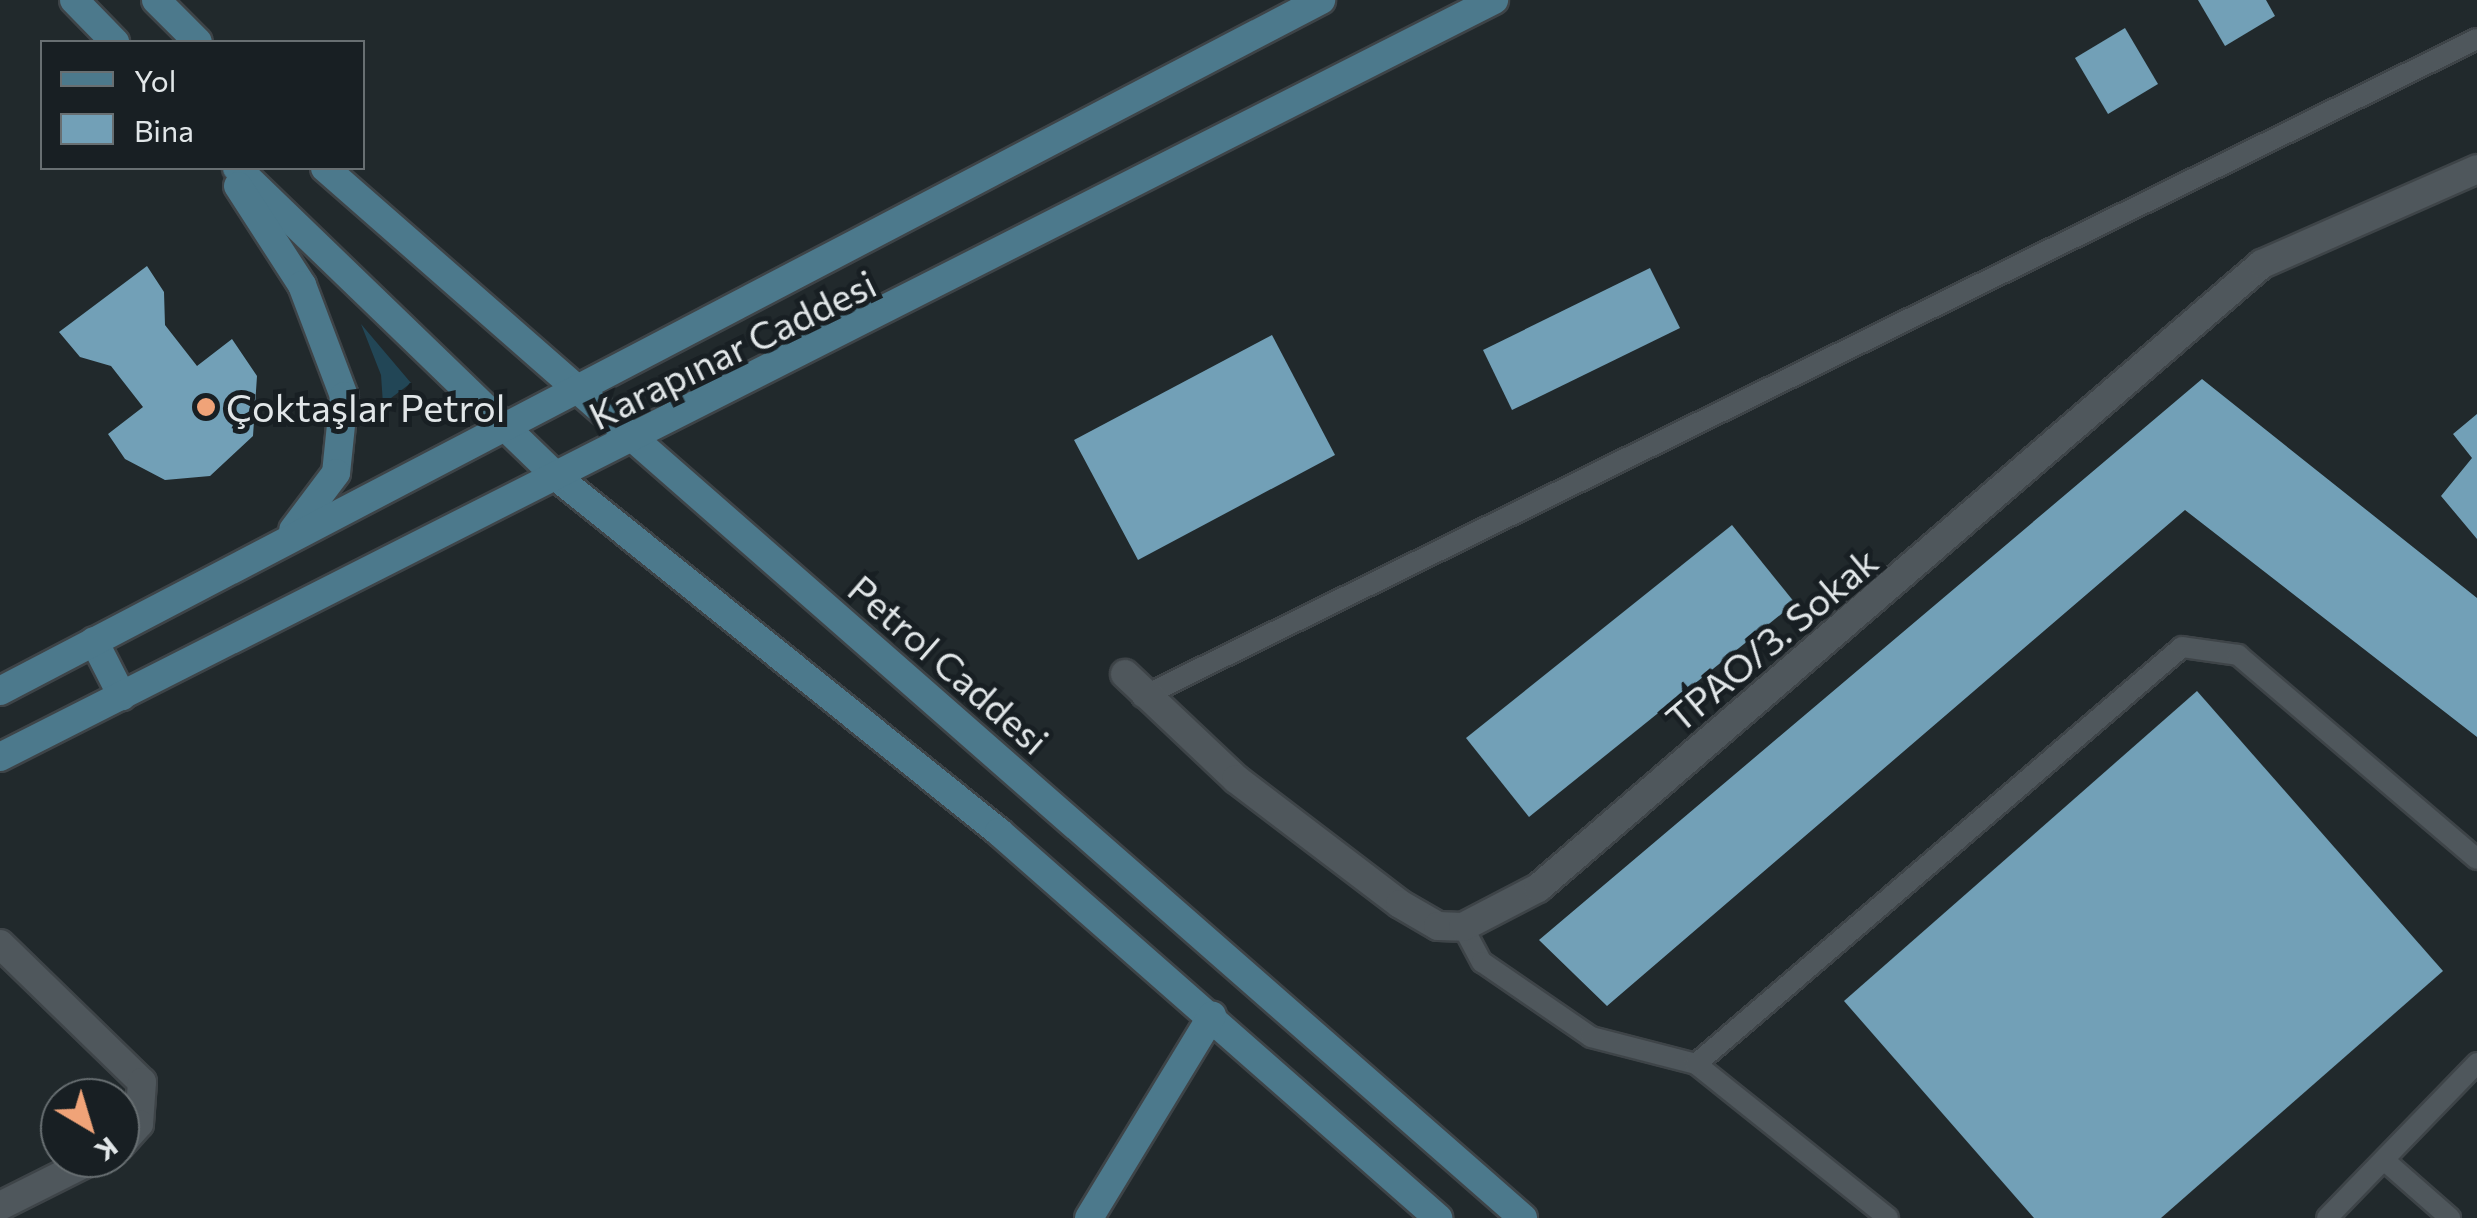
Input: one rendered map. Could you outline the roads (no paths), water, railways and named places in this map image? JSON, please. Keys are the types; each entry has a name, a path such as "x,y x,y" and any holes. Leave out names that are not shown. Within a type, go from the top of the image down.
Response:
{"main road":[{"path":"74,0 113,40"},
{"path":"156,0 196,40"},
{"name":"Karapınar Caddesi","path":"0,690 1321,0"},
{"name":"Karapınar Caddesi","path":"0,757 558,478 1494,0"},
{"path":"227,170 302,285 346,409 336,473 283,542"},
{"path":"238,170 558,478 999,832 1438,1218"},
{"name":"Petrol Caddesi","path":"327,170 1523,1218"},
{"path":"94,641 122,696"},
{"path":"1089,1218 1212,1016"}],"street":[{"name":"TPAO/3. Sokak","path":"1463,927 1538,888 2262,264 2477,169"},
{"path":"1125,674 1142,697 1400,904 1438,926 1463,927"},
{"path":"0,944 138,1078"},
{"path":"140,1080 140,1110"},
{"path":"0,1206 56,1178"}],"lane":[{"path":"1142,697 2477,39"},
{"path":"1696,1064 2182,648 2238,654 2477,859"},
{"path":"1463,927 1482,962 1591,1037 1696,1064 1888,1218"},
{"path":"2327,1218 2477,1064"},
{"path":"2384,1160 2450,1218"}],"place":[{"name":"Çoktaşlar Petrol","path":"206,407"}]}
